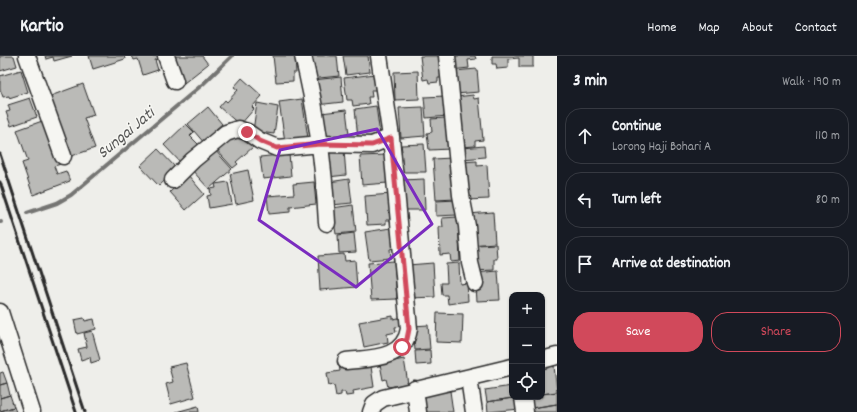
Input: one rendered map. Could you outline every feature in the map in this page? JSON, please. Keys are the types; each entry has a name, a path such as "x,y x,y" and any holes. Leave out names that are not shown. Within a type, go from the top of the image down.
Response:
{"street":[{"path":"27,56 63,156"},
{"path":"166,56 175,81"},
{"path":"303,56 311,85 321,144 327,223"},
{"path":"346,361 394,352 402,347 407,339 409,329 391,138 379,56"},
{"path":"447,56 461,195 467,226 470,263 475,283"},
{"path":"173,180 226,133 238,129 247,132 260,141 277,148 321,144 372,145 391,138"},
{"path":"0,312 32,412"},
{"path":"545,359 557,356"},
{"path":"372,408 384,398 415,389 509,368"},
{"path":"469,378 474,412"},
{"path":"415,389 418,412"},
{"path":"523,400 525,412"}],"highlighted area":[{"path":"377,129 432,224 356,287 259,220 280,150"}],"building":[{"path":"0,56 14,56 17,66 0,71"},
{"path":"45,56 72,56 54,61 53,57 46,59"},
{"path":"89,56 124,56 125,59 93,69"},
{"path":"132,56 162,56 162,58 155,60 158,70 143,75 138,59 134,60"},
{"path":"171,56 202,56 208,64 184,83 172,67"},
{"path":"273,56 295,56 296,73 293,73 293,81 276,82"},
{"path":"307,56 337,56 339,76 310,79"},
{"path":"343,56 368,56 370,72 346,75"},
{"path":"420,56 440,56 443,78 438,78 438,82 429,83 428,79 423,80"},
{"path":"449,56 475,56 476,59 468,60 469,68 451,70"},
{"path":"492,56 533,56 533,67 519,67 519,58 508,59 508,68 497,69 496,64 492,64"},
{"path":"477,69 479,92 456,94 454,71"},
{"path":"21,70 28,92 9,98 9,96 3,97 0,89 0,76"},
{"path":"418,71 419,99 395,100 394,72"},
{"path":"375,74 377,90 371,90 372,97 368,97 369,104 353,106 352,100 347,100 344,78"},
{"path":"341,77 343,102 316,105 313,80"},
{"path":"242,78 262,96 252,107 254,109 240,125 219,107 225,100 227,102 238,90 234,87"},
{"path":"83,84 94,115 84,118 95,148 66,158 45,98"},
{"path":"473,95 474,99 479,98 483,140 475,141 475,146 461,147 456,97"},
{"path":"445,96 447,116 426,118 424,97"},
{"path":"30,98 37,117 11,126 6,112 10,111 8,105"},
{"path":"302,99 308,138 285,142 279,102"},
{"path":"257,103 278,107 274,134 253,131"},
{"path":"376,106 380,135 358,138 355,109"},
{"path":"208,107 222,124 216,129 219,132 205,144 188,124"},
{"path":"423,107 425,136 401,138 399,108"},
{"path":"346,110 349,134 324,137 321,113"},
{"path":"445,118 446,131 449,131 451,149 429,150 427,133 432,132 431,119"},
{"path":"45,120 61,164 54,166 57,174 66,171 70,181 33,195 22,163 28,161 17,130"},
{"path":"186,124 194,132 190,136 202,148 183,165 164,145"},
{"path":"235,133 240,138 243,136 253,147 236,162 238,164 233,168 214,147"},
{"path":"424,144 426,172 397,172 396,152 402,151 401,145"},
{"path":"484,146 485,157 463,159 462,148"},
{"path":"158,149 177,169 159,186 140,166"},
{"path":"214,149 232,169 209,189 191,169"},
{"path":"344,150 346,175 328,177 326,151"},
{"path":"289,154 291,176 263,179 260,157"},
{"path":"386,155 388,183 362,185 360,156"},
{"path":"452,158 455,199 436,200 433,159"},
{"path":"477,161 477,166 487,165 489,199 466,200 463,162"},
{"path":"248,170 254,200 236,204 230,174"},
{"path":"188,175 204,194 186,210 170,192"},
{"path":"349,179 352,203 332,205 329,182"},
{"path":"424,179 425,210 402,210 402,180"},
{"path":"228,182 232,204 209,208 207,196 211,195 210,189 216,188 215,184"},
{"path":"314,182 316,204 290,207 290,212 269,214 267,196 294,194 293,184"},
{"path":"392,194 393,220 386,220 386,224 367,225 365,196"},
{"path":"457,200 457,215 436,216 436,201"},
{"path":"353,205 356,232 336,234 332,208"},
{"path":"493,212 495,243 470,245 468,214"},
{"path":"458,217 460,261 451,262 450,254 440,255 439,227 443,227 442,218"},
{"path":"391,228 394,248 390,249 391,258 369,260 365,232"},
{"path":"354,233 356,252 339,253 338,235"},
{"path":"496,244 497,259 494,259 494,270 474,271 476,245"},
{"path":"344,254 345,261 355,260 357,287 320,290 318,256"},
{"path":"394,261 397,299 371,300 368,263"},
{"path":"433,263 435,297 410,298 408,265"},
{"path":"459,263 460,284 467,283 468,301 448,304 447,295 442,295 441,283 447,283 446,264"},
{"path":"498,271 500,300 477,301 475,273"},
{"path":"437,313 463,314 462,343 436,342"},
{"path":"393,316 393,319 404,317 405,326 395,327 396,332 387,334 388,342 364,347 359,322"},
{"path":"84,318 85,321 94,319 96,329 77,334 74,320"},
{"path":"428,325 430,349 415,350 413,326"},
{"path":"92,331 100,360 91,363 90,357 81,360 78,349 87,347 84,333"},
{"path":"430,350 431,364 416,365 415,351"},
{"path":"404,359 408,384 388,387 386,379 383,380 380,364"},
{"path":"370,360 374,387 353,391 354,395 346,396 345,392 341,392 341,395 336,396 334,385 329,386 327,373 340,371 339,365"},
{"path":"186,363 195,397 171,404 166,384 173,382 169,367"},
{"path":"554,366 557,392 545,394 545,367"},
{"path":"3,372 7,383 0,385 0,373"},
{"path":"7,383 10,395 0,398 0,385"},
{"path":"509,386 509,399 487,402 485,390"},
{"path":"450,391 453,412 420,412 418,396"},
{"path":"557,392 557,404 525,409 524,400 545,400 545,394"},
{"path":"10,395 14,407 0,411 0,398"},
{"path":"509,399 509,400 519,400 520,409 488,412 487,402"},
{"path":"557,404 557,412 525,412 525,409"},
{"path":"198,406 199,412 176,412"},
{"path":"14,407 16,412 0,412 0,411"}],"waterway":[{"name":"Sungai Jati","path":"27,213 57,203 71,195 203,84 232,56"}],"railway":[{"path":"0,154 85,412"},
{"path":"0,182 76,412"}],"route":[{"path":"247,132 260,141 277,148 321,144 372,145 391,138 409,329 407,339 402,347"}]}
